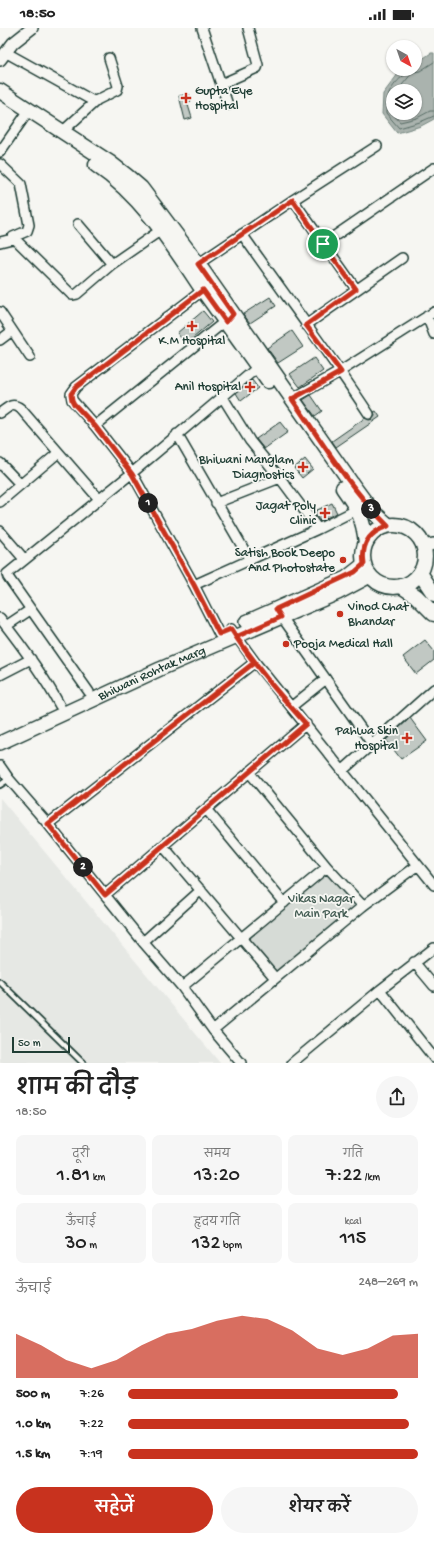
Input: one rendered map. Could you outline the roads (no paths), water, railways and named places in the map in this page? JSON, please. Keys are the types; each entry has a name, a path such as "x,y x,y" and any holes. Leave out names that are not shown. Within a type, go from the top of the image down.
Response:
{"main road":[{"path":"0,91 109,162 141,188 198,264 258,367 358,509 364,529 366,544"},
{"path":"0,102 25,116 103,170 122,185 140,204 161,230 203,290 230,318 292,399 354,487 372,510 388,526"},
{"path":"397,525 413,531 419,538 429,545 420,573 401,586 392,586 384,585 377,581 367,570 363,552 366,544 371,535 378,529 397,525"},
{"name":"Bhiwani Rohtak Marg","path":"0,743 160,669 228,633 278,613 338,593 367,570"},
{"path":"420,573 434,594"},
{"path":"401,586 416,596 434,614"},
{"path":"0,733 89,692 228,633"}],"street":[{"path":"32,28 22,35 3,56 95,102"},
{"path":"202,28 228,105"},
{"path":"221,84 257,68 258,65 251,30"},
{"path":"62,132 95,102 115,92 118,88 109,58"},
{"path":"0,152 25,116"},
{"path":"198,264 377,146"},
{"path":"0,164 21,184 29,225 27,231 13,236 12,239"},
{"path":"323,244 434,168"},
{"path":"293,200 356,289"},
{"path":"78,224 112,264"},
{"path":"0,242 12,239 18,241 71,295 77,294 112,264 161,230"},
{"path":"242,234 341,372 369,414"},
{"path":"306,325 402,258"},
{"path":"203,290 72,392 71,397 74,404 95,426 132,474 194,585 228,633 255,662 306,724 434,885"},
{"path":"0,312 30,357"},
{"path":"292,399 341,372 431,314 434,334"},
{"path":"95,426 230,318"},
{"path":"0,340 12,332"},
{"path":"89,692 30,610 7,575 9,571 132,474 177,434 258,367"},
{"path":"222,396 250,441 318,529"},
{"path":"0,414 10,406 18,406 99,499"},
{"path":"177,434 216,504 250,560"},
{"path":"0,502 58,453"},
{"path":"0,463 20,484"},
{"path":"216,504 280,478"},
{"path":"194,585 318,529 358,509"},
{"path":"0,531 24,559"},
{"path":"6,626 30,610"},
{"path":"278,613 372,744"},
{"path":"0,618 45,679 60,706"},
{"path":"0,675 31,659"},
{"path":"48,824 255,662"},
{"path":"291,707 326,680"},
{"path":"342,771 434,689"},
{"path":"105,895 306,724"},
{"path":"0,766 8,779 48,824 143,942 182,987 213,1030 241,1063"},
{"path":"249,772 327,867 363,906"},
{"path":"206,809 284,903"},
{"path":"163,846 275,978"},
{"path":"213,1030 363,906 418,865"},
{"path":"182,987 327,867"},
{"path":"143,942 201,890"},
{"path":"292,1063 414,962 434,948"},
{"path":"414,962 434,986"},
{"path":"380,990 434,1059 430,1063"}],"lane":[{"path":"0,785 8,779"},
{"path":"0,982 83,1063"}],"water":[{"path":"431,53 434,53 434,119 421,126 397,133 387,120 422,120 422,84 390,84 396,76 422,76 422,59"},
{"path":"386,90 386,119 382,114 383,94"}],"place":[{"name":"Gupta Eye Hospital","path":"186,98"},
{"name":"K.M Hospital","path":"192,326"},
{"name":"Anil Hospital","path":"250,387"},
{"name":"Bhiwani Manglam Diagnostics","path":"303,467"},
{"name":"Jagat Poly Clinic","path":"325,513"},
{"name":"Satish Book Deepo And Photostate","path":"343,560"},
{"name":"Vinod Chat Bhandar","path":"340,614"},
{"name":"Pooja Medical Hall","path":"286,644"},
{"name":"Pahwa Skin Hospital","path":"407,738"}],"park label":[{"name":"Vikas Nagar Main Park","path":"321,906"}]}
